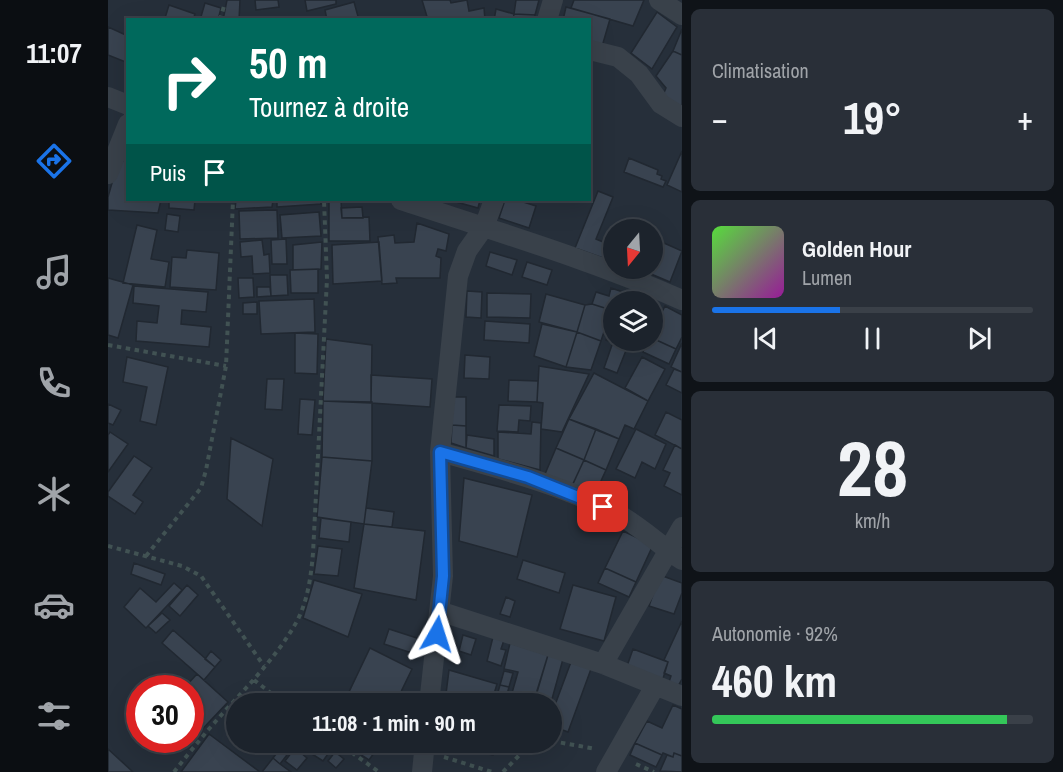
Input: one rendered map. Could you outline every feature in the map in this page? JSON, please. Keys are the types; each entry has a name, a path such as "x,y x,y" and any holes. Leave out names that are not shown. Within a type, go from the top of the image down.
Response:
{"street":[{"path":"548,18 553,0"},
{"path":"659,0 682,15"},
{"path":"591,50 618,57 639,74 661,104 682,117"},
{"path":"108,97 126,104"},
{"path":"108,174 126,129"},
{"path":"404,201 484,227 682,300"},
{"path":"430,693 443,576 440,452 458,276 468,251 484,227 494,201"},
{"path":"440,452 528,477 585,499 620,515 676,556"},
{"path":"603,664 676,556 682,527"},
{"path":"439,611 603,664 682,696"},
{"path":"606,772 655,686"},
{"path":"422,772 424,753"}],"path":[{"path":"221,18 224,6"},
{"path":"147,556 201,488 206,470 226,366 233,201"},
{"path":"174,772 209,729 254,680 286,638 298,619 311,576 327,279 324,201"},
{"path":"108,345 226,366"},
{"path":"108,546 182,566 201,576 264,666"},
{"path":"254,680 271,693"},
{"path":"562,743 617,755"},
{"path":"352,753 379,772"},
{"path":"440,753 492,772"},
{"path":"503,772 521,753"}],"building":[{"path":"227,0 240,0 239,18 223,18"},
{"path":"255,0 278,0 279,7 256,10"},
{"path":"305,0 336,0 336,4 307,11"},
{"path":"422,0 450,0 451,3 467,0 469,11 484,8 485,18 427,18"},
{"path":"516,0 539,0 535,15 514,14"},
{"path":"574,0 644,0 633,26 571,8"},
{"path":"354,2 358,18 327,18 325,10"},
{"path":"205,3 221,8 218,18 201,18"},
{"path":"169,5 195,14 194,18 165,18"},
{"path":"566,7 610,19 601,50 591,47 591,18 563,18"},
{"path":"496,9 514,14 513,18 494,18"},
{"path":"657,12 677,27 652,69 631,53"},
{"path":"514,14 535,15 534,18 513,18"},
{"path":"108,27 126,35 126,62 108,55"},
{"path":"682,29 682,55 673,51"},
{"path":"673,51 682,55 682,110 661,100 666,88 656,76"},
{"path":"682,151 682,192 667,185"},
{"path":"629,158 658,170 657,174 666,181 663,187 624,172"},
{"path":"116,159 126,162 126,201 161,201 158,213 108,210 108,197 112,183 108,182"},
{"path":"598,191 613,197 596,239 603,242 603,258 575,248"},
{"path":"169,201 195,201 194,210 169,208"},
{"path":"236,201 273,201 272,207 235,209"},
{"path":"277,201 320,201 321,204 277,207"},
{"path":"329,201 341,201 342,218 369,217 370,241 329,241"},
{"path":"453,201 480,201 478,208"},
{"path":"505,201 520,201 536,206 529,228 499,218"},
{"path":"362,207 363,218 342,218 341,208"},
{"path":"277,210 278,238 240,239 239,211"},
{"path":"319,212 321,236 282,238 280,215"},
{"path":"167,214 180,216 178,232 165,230"},
{"path":"417,223 449,234 446,251 438,249 436,256 441,258 440,278 396,278 397,283 382,284 378,237 394,235 395,243 414,242"},
{"path":"137,225 157,230 151,259 169,262 165,287 123,283"},
{"path":"286,239 287,264 272,264 271,240"},
{"path":"262,240 264,255 269,254 270,273 253,274 252,256 241,257 240,242"},
{"path":"322,242 321,269 293,270 293,245"},
{"path":"379,242 382,281 333,284 332,245"},
{"path":"664,243 682,251 670,282 663,279"},
{"path":"187,250 219,253 216,290 170,287 172,257 186,258"},
{"path":"490,252 517,260 512,275 486,266"},
{"path":"527,262 552,270 547,285 522,277"},
{"path":"318,269 318,293 291,293 290,270"},
{"path":"270,275 287,275 288,295 271,296"},
{"path":"108,278 133,285 118,338 108,335"},
{"path":"238,278 253,278 254,297 239,298"},
{"path":"134,286 208,292 206,312 182,310 181,324 211,327 209,347 136,341 137,321 157,323 159,306 133,303"},
{"path":"257,287 270,287 271,296 257,297"},
{"path":"467,291 482,292 481,318 466,317"},
{"path":"596,292 603,294 603,308 592,304"},
{"path":"487,293 531,294 530,318 487,317"},
{"path":"546,294 585,305 577,332 539,322"},
{"path":"314,299 315,332 261,334 259,301"},
{"path":"257,302 257,314 243,314 243,303"},
{"path":"592,304 603,307 601,341 577,332 585,305"},
{"path":"665,306 682,315 682,337 676,349 663,343"},
{"path":"485,321 530,324 529,343 484,340"},
{"path":"542,324 577,332 566,367 534,356"},
{"path":"577,332 601,341 591,370 566,367"},
{"path":"295,333 318,334 317,374 295,373"},
{"path":"326,339 372,345 371,403 323,401"},
{"path":"663,343 676,349 669,364 643,352 663,351"},
{"path":"682,343 682,372 671,367"},
{"path":"610,351 626,351 617,373 604,368"},
{"path":"465,355 490,357 489,379 464,378"},
{"path":"127,357 168,367 156,425 140,421 147,387 123,382"},
{"path":"642,357 665,369 648,401 625,388"},
{"path":"539,366 589,374 562,432 541,429 543,403 537,402"},
{"path":"674,369 682,372 682,393 666,385"},
{"path":"594,373 648,401 634,429 625,425 619,439 569,419"},
{"path":"371,375 432,379 430,407 371,403"},
{"path":"267,379 284,379 282,410 265,409"},
{"path":"509,380 538,381 537,402 508,401"},
{"path":"452,397 466,397 466,426 452,425"},
{"path":"300,399 315,400 312,435 298,434"},
{"path":"323,401 372,402 372,461 322,457"},
{"path":"108,404 121,410 113,425 108,423"},
{"path":"499,405 531,406 530,421 519,420 518,432 497,431"},
{"path":"666,412 682,420 682,449 655,435"},
{"path":"569,419 596,429 584,460 556,448"},
{"path":"532,422 541,423 540,470 498,459 498,432 531,434"},
{"path":"452,425 466,426 466,448 451,443"},
{"path":"596,429 619,439 606,470 584,460"},
{"path":"636,429 666,444 655,469 642,462 635,478 616,469"},
{"path":"110,432 128,444 108,472 108,435"},
{"path":"467,435 494,439 494,456 466,448"},
{"path":"231,438 273,459 262,526 227,499"},
{"path":"675,445 682,449 682,495 664,486 670,473 663,470"},
{"path":"556,448 584,460 572,486 545,474"},
{"path":"134,456 152,468 133,495 143,502 135,514 108,496 108,492"},
{"path":"322,457 372,461 364,524 317,517"},
{"path":"584,460 606,470 594,496 572,486"},
{"path":"464,478 532,495 517,557 459,541"},
{"path":"366,508 394,512 392,527 364,524"},
{"path":"321,518 351,522 349,542 319,538"},
{"path":"364,524 425,531 416,600 354,588"},
{"path":"623,531 653,545 636,582 605,568"},
{"path":"318,546 342,549 338,576 314,574"},
{"path":"523,560 565,573 559,593 517,579"},
{"path":"134,563 165,574 161,585 131,574"},
{"path":"605,568 636,582 629,597 598,583"},
{"path":"660,575 682,583 682,593 674,614 649,606"},
{"path":"314,580 362,594 348,637 303,618"},
{"path":"174,583 182,590 146,628 124,607 140,588 156,602"},
{"path":"187,585 198,595 180,616 169,606"},
{"path":"573,585 616,597 604,641 560,629"},
{"path":"506,597 515,601 510,617 500,614"},
{"path":"162,613 170,620 156,633 148,626"},
{"path":"682,621 682,679 678,686 669,682 671,676 664,673 668,662 664,660"},
{"path":"389,629 420,639 415,654 384,644"},
{"path":"173,630 215,667 204,680 204,675 198,675 162,643"},
{"path":"463,635 476,639 471,655 459,651"},
{"path":"493,637 504,640 501,649 506,650 501,666 487,661"},
{"path":"510,643 548,655 537,693 512,693 518,672 504,669"},
{"path":"370,648 412,669 400,693 349,692"},
{"path":"633,649 668,662 662,682 626,669"},
{"path":"211,651 221,660 215,667 205,659"},
{"path":"548,655 563,659 554,693 536,693"},
{"path":"571,662 591,669 568,732 562,730 562,693 559,693"},
{"path":"449,670 497,684 494,693 446,693"},
{"path":"504,671 513,673 509,687 500,685"},
{"path":"204,680 226,700 226,704 204,727"},
{"path":"500,685 509,687 507,693 498,693"},
{"path":"673,705 682,709 682,756 674,753 673,757 663,753 662,755 635,743 647,721 662,728"},
{"path":"209,734 226,747 226,753 234,753 260,772 181,772 195,753 204,753 204,741"},
{"path":"635,743 662,755 656,767 630,755"},
{"path":"108,749 133,772 108,772"},
{"path":"277,753 288,753 280,764 273,758"},
{"path":"291,753 301,753 307,758 297,770 285,761"},
{"path":"313,753 329,753 323,761"},
{"path":"334,753 344,759 336,768 328,761"},
{"path":"358,753 374,753 369,760"},
{"path":"674,753 682,756 682,772 660,771 667,755 673,757"},
{"path":"273,758 280,764 291,772 262,772"}],"route":[{"path":"437,634 443,576 440,452 528,477 603,507"}]}
